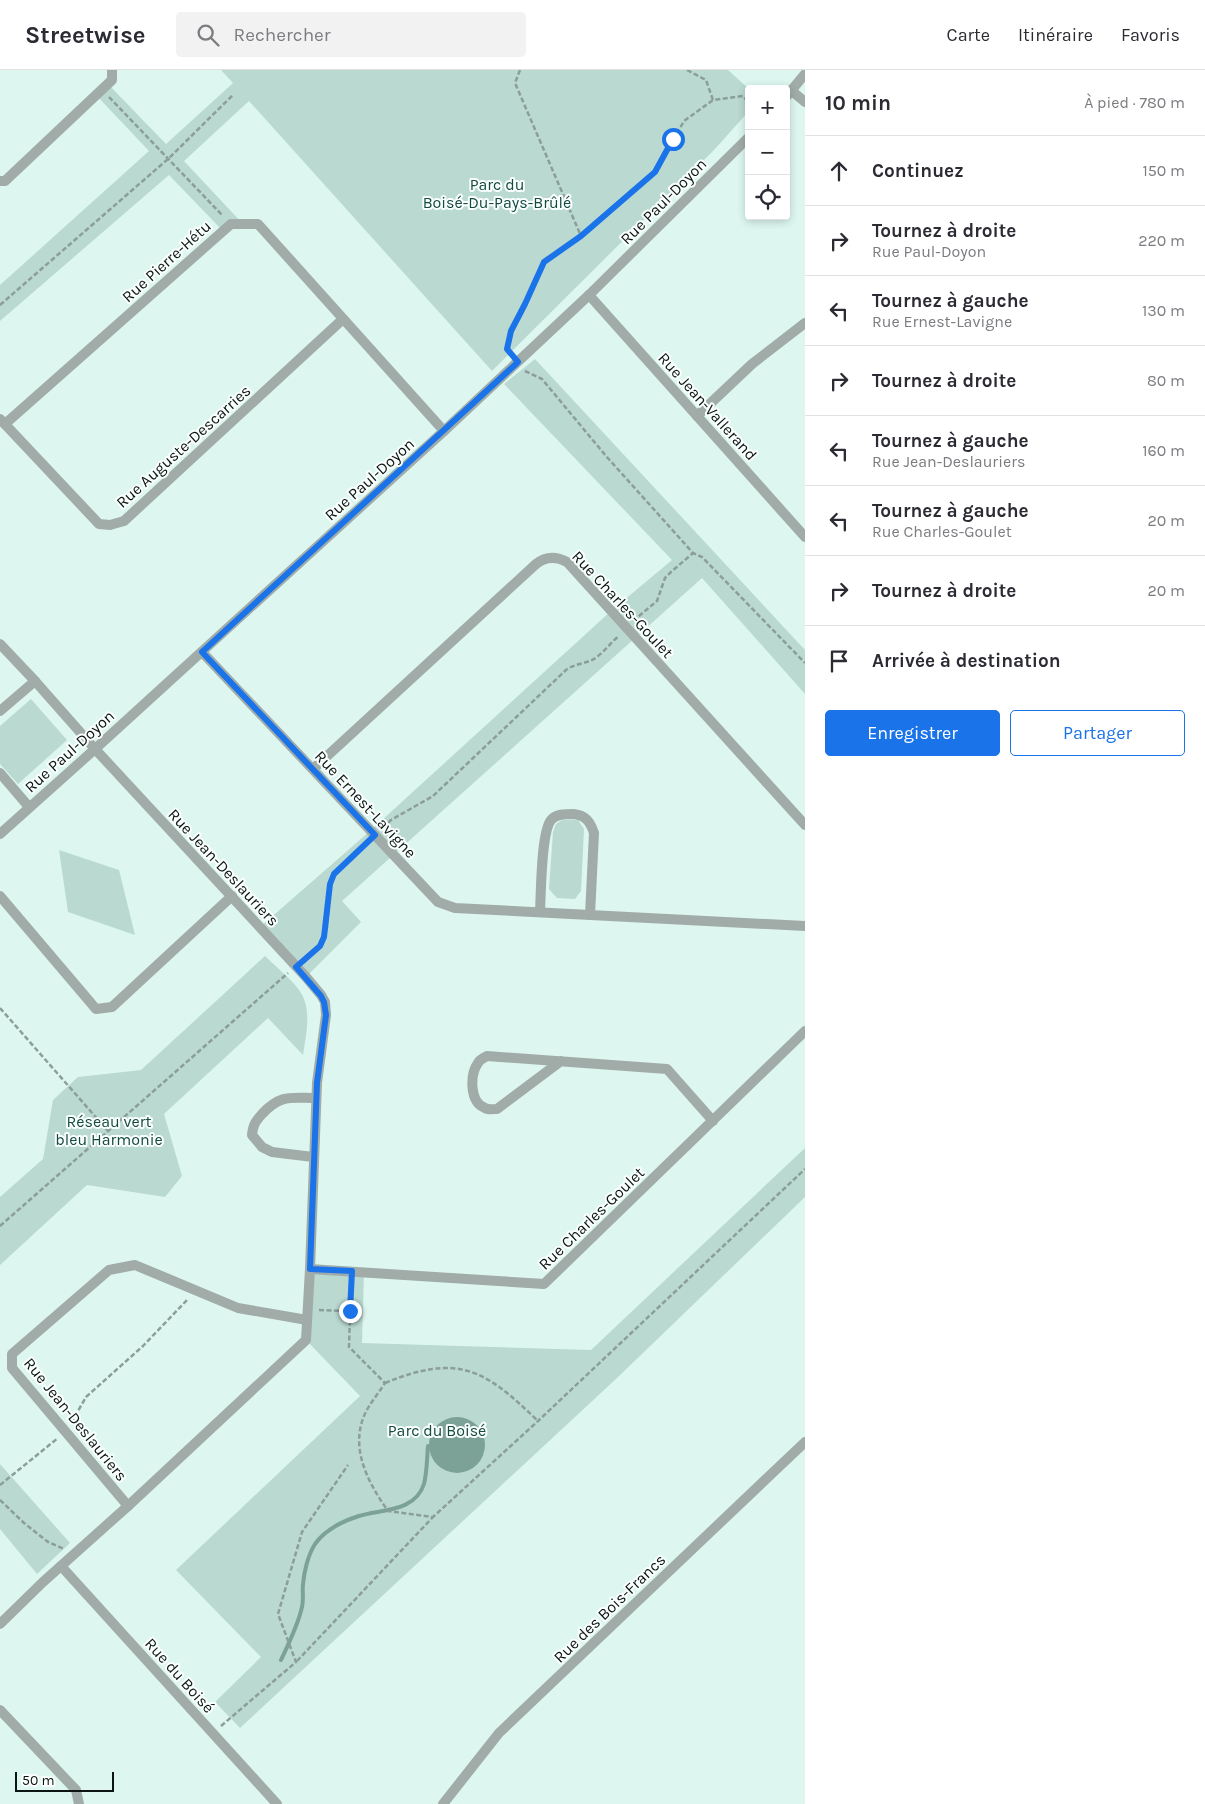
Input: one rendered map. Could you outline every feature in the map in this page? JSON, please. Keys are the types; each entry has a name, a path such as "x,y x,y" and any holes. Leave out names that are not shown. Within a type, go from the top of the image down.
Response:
{"street":[{"path":"0,181 5,181 112,80 112,70"},
{"path":"790,93 805,74"},
{"path":"790,94 805,102"},
{"name":"Rue Paul-Doyon","path":"0,834 95,750 517,363 589,295 745,140"},
{"name":"Rue Pierre-Hétu","path":"2,422 231,224 258,224 444,431"},
{"name":"Rue Jean-Vallerand","path":"589,295 805,537"},
{"name":"Rue Auguste-Descarries","path":"2,422 99,524 110,525 124,520 343,319"},
{"path":"697,416 752,364 805,322"},
{"name":"Rue Charles-Goulet","path":"312,769 542,560 550,557 559,558 567,562 805,825"},
{"name":"Rue Jean-Deslauriers","path":"0,644 95,750 316,989 326,1009 316,1098 306,1340 128,1506 60,1566 0,1624"},
{"name":"Rue Ernest-Lavigne","path":"202,652 438,902 455,908 805,926"},
{"path":"0,710 35,681"},
{"path":"0,772 29,807"},
{"path":"540,912 545,834 551,820 559,815 572,814 585,817 594,832 590,915"},
{"path":"0,896 96,1009 112,1007 232,896"},
{"name":"Rue Charles-Goulet","path":"310,1269 544,1284 805,1032"},
{"path":"561,1061 497,1109 486,1109 480,1105 473,1094 474,1069 479,1060 487,1056 561,1061 666,1069 713,1120"},
{"path":"313,1158 272,1152 262,1147 252,1135 254,1124 272,1103 286,1098 316,1098"},
{"name":"Rue Jean-Deslauriers","path":"128,1506 12,1368 12,1354 109,1270 135,1265 238,1308 307,1320"},
{"name":"Rue des Bois-Francs","path":"443,1804 499,1733 805,1442"},
{"name":"Rue du Boisé","path":"60,1566 277,1804"},
{"path":"0,1710 76,1790 79,1804"}],"path":[{"path":"520,70 515,84 581,236"},
{"path":"686,70 706,80 713,100"},
{"path":"102,89 231,224"},
{"path":"0,305 168,159 233,95"},
{"path":"745,98 743,96 713,100 684,121 655,172 581,236 544,262 511,331 507,349 523,370 542,379 606,456 693,553 702,557 805,663"},
{"path":"0,1226 320,946 324,937 330,884 334,874 391,820 433,796 566,670 573,665 592,660 599,655 657,601 665,578 693,553"},
{"path":"0,1008 108,1131"},
{"path":"213,1734 296,1662 433,1517 538,1421 805,1169"},
{"path":"352,1271 349,1347 385,1383"},
{"path":"0,1485 66,1432 86,1397 143,1346 196,1291"},
{"path":"308,1309 350,1311"},
{"path":"433,1517 388,1511 378,1496 362,1463 359,1442 364,1417 385,1383 418,1371 434,1368 458,1368 481,1375 498,1386 538,1421"},
{"path":"296,1662 278,1614 302,1532 348,1465"},
{"path":"0,1500 24,1523 48,1542 64,1549"}],"green space":[{"name":"Parc du Boisé-Du-Pays-Brûlé","path":"221,70 728,70 745,85 745,115 714,150 492,371 249,101 184,161 243,224 223,231 169,175 0,321 0,285 149,151 96,95 108,84 166,144 233,83"},
{"path":"535,359 805,650 805,694 702,578 342,901 361,922 306,977 260,927 370,831 611,611 672,560 504,384"},
{"path":"31,699 67,740 18,784 0,764 0,726"},
{"path":"562,820 578,820 584,829 581,891 575,899 557,898 549,889 553,832 556,824"},
{"path":"59,850 119,870 135,935 68,912"},
{"name":"Réseau vert bleu Harmonie","path":"265,956 294,984 304,1000 307,1015 307,1031 303,1055 268,1018 164,1114 182,1176 165,1197 87,1185 0,1265 0,1197 43,1159 53,1100 78,1077 141,1070"},
{"name":"Parc du Boisé","path":"805,1148 805,1197 617,1378 240,1728 215,1702 261,1657 176,1570 360,1396 306,1340 310,1269 364,1272 362,1343 591,1350"},
{"path":"0,1464 70,1543 37,1574 0,1529"}],"shaded area":[{"path":"451,1417 463,1417 473,1421 481,1429 485,1445 481,1461 473,1469 463,1473 451,1473 441,1469 433,1461 429,1451 429,1439 433,1429 441,1421"}],"waterway":[{"path":"281,1660 293,1634 303,1604 305,1569 315,1544 329,1530 347,1521 359,1516 397,1508 413,1500 420,1493 424,1484 428,1446"}],"route":[{"path":"350,1311 352,1271 310,1269 317,1083 326,1009 316,989 296,967 320,946 324,937 330,884 334,874 375,835 202,652 518,362 507,349 511,331 544,262 581,236 655,172 673,139"}]}
